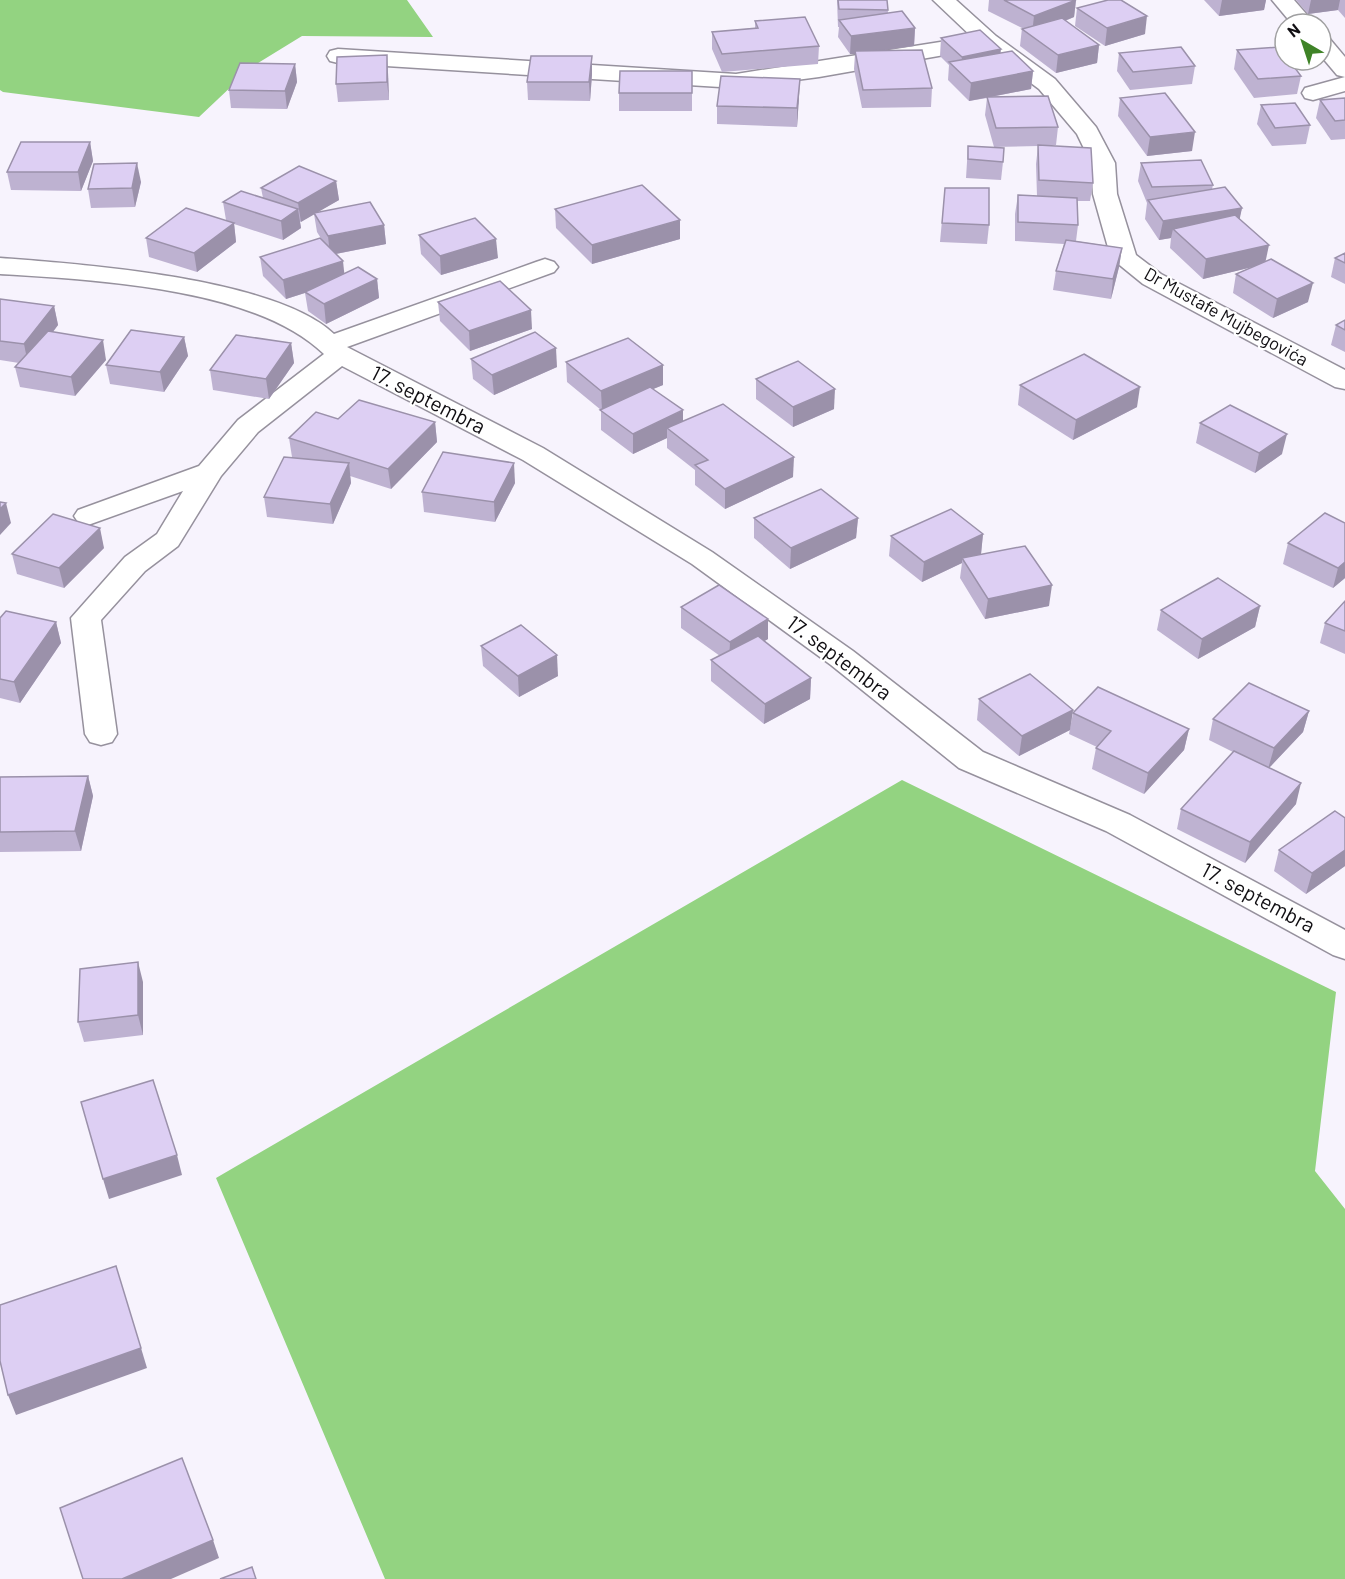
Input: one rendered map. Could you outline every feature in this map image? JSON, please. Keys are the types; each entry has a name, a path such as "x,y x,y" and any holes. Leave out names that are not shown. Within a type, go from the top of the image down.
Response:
{"street":[{"name":"Dr Mustafe Mujbegovića","path":"944,0 988,41 1047,84 1088,132 1103,163 1105,194 1124,258 1152,279 1345,381"},
{"path":"1283,0 1294,12"},
{"path":"338,56 736,81 819,70 988,41"},
{"path":"1333,56 1345,70"},
{"path":"1313,93 1345,84"},
{"name":"17. septembra","path":"0,266 57,270 150,283 244,300 305,324 336,349 533,454 702,558 842,658 971,760 1118,823 1345,946"},
{"name":"17. septembra","path":"101,734 86,618 135,564 168,540 209,472 248,426 336,349 545,267"},
{"name":"17. septembra","path":"88,516 209,472"}],"green space":[{"path":"0,0 407,0 433,37 302,36 253,66 199,117 3,92 0,90"},
{"path":"902,780 1336,992 1315,1171 1345,1209 1345,1579 385,1579 216,1178"}],"building":[{"path":"838,0 887,0 888,10 839,9"},
{"path":"1004,0 1076,0 1034,16"},
{"path":"1108,0 1121,0 1147,16 1107,28 1077,8"},
{"path":"902,11 915,28 851,36 839,20"},
{"path":"805,17 819,46 722,54 712,32 758,28 755,21"},
{"path":"1062,18 1099,45 1058,55 1022,29"},
{"path":"980,30 1001,49 962,57 941,38"},
{"path":"1181,47 1195,66 1133,72 1119,53"},
{"path":"1273,47 1273,72 1298,72 1301,76 1258,79 1237,50"},
{"path":"922,50 932,88 863,90 855,51"},
{"path":"1012,51 1033,71 971,83 949,62"},
{"path":"387,55 387,82 336,84 337,57"},
{"path":"531,56 592,56 589,82 527,82"},
{"path":"240,63 295,64 285,91 229,90"},
{"path":"620,71 692,71 692,93 619,93"},
{"path":"721,76 800,79 797,108 717,106"},
{"path":"1165,93 1195,132 1150,137 1120,98"},
{"path":"1048,96 1058,127 996,128 987,97"},
{"path":"1345,98 1345,120 1335,121 1320,100"},
{"path":"1295,103 1310,125 1275,128 1261,105"},
{"path":"21,142 90,142 78,172 7,172"},
{"path":"1038,145 1091,148 1093,183 1039,180"},
{"path":"968,146 1004,148 1003,162 968,159"},
{"path":"1201,160 1213,185 1152,187 1141,163"},
{"path":"137,163 132,188 88,189 94,164"},
{"path":"299,166 336,181 298,203 261,188"},
{"path":"642,185 680,220 592,245 555,209"},
{"path":"1225,187 1242,208 1163,221 1148,200"},
{"path":"945,188 989,188 989,225 942,223"},
{"path":"241,191 298,209 281,221 223,202"},
{"path":"1018,195 1077,198 1078,225 1018,222"},
{"path":"370,202 384,225 328,236 314,213"},
{"path":"186,208 234,223 194,253 146,238"},
{"path":"1235,215 1269,245 1206,259 1173,229"},
{"path":"475,218 496,239 440,256 419,235"},
{"path":"320,238 343,261 283,280 260,257"},
{"path":"1066,240 1122,248 1113,279 1056,271"},
{"path":"1345,253 1345,263 1335,258"},
{"path":"1271,259 1313,283 1277,299 1236,274"},
{"path":"358,267 377,279 324,304 305,292"},
{"path":"500,281 531,310 469,331 438,302"},
{"path":"0,299 54,306 24,344 0,341"},
{"path":"1345,320 1345,330 1336,325"},
{"path":"131,330 184,337 160,372 106,365"},
{"path":"48,331 103,340 71,377 15,367"},
{"path":"535,332 556,348 492,375 471,359"},
{"path":"236,335 291,343 266,379 210,370"},
{"path":"628,338 663,365 601,391 566,362"},
{"path":"1084,354 1140,387 1076,420 1020,385"},
{"path":"798,361 835,389 793,407 756,379"},
{"path":"650,387 683,410 633,434 600,410"},
{"path":"359,400 435,422 388,469 289,438 316,412 338,419"},
{"path":"723,404 794,457 725,489 695,465 708,460 667,428"},
{"path":"1230,405 1287,434 1259,453 1200,423"},
{"path":"443,452 514,463 494,502 422,492"},
{"path":"284,457 349,463 330,504 264,497"},
{"path":"821,489 858,518 791,548 754,518"},
{"path":"951,509 983,534 924,562 891,536"},
{"path":"1325,513 1345,523 1345,562 1338,568 1288,543"},
{"path":"53,514 100,528 59,568 12,554"},
{"path":"1025,546 1052,585 988,599 962,558"},
{"path":"1218,578 1260,606 1202,639 1161,610"},
{"path":"719,585 768,619 730,642 681,607"},
{"path":"1345,601 1345,631 1325,623"},
{"path":"6,611 56,622 14,682 0,679 0,618"},
{"path":"521,625 557,655 518,676 481,646"},
{"path":"758,636 811,678 765,704 711,660"},
{"path":"1030,674 1073,710 1022,736 979,699"},
{"path":"1249,683 1309,711 1274,748 1213,719"},
{"path":"1098,687 1189,729 1148,773 1096,748 1111,731 1073,713"},
{"path":"1234,751 1301,783 1250,842 1181,809"},
{"path":"88,776 75,831 0,832 0,777"},
{"path":"1335,811 1345,818 1345,850 1312,873 1279,850"},
{"path":"138,962 138,1015 78,1022 80,969"},
{"path":"153,1080 177,1155 103,1179 81,1102"},
{"path":"116,1266 141,1348 8,1395 0,1361 0,1305"},
{"path":"182,1458 213,1540 122,1579 83,1579 60,1508"},
{"path":"252,1567 256,1579 220,1579"}]}
